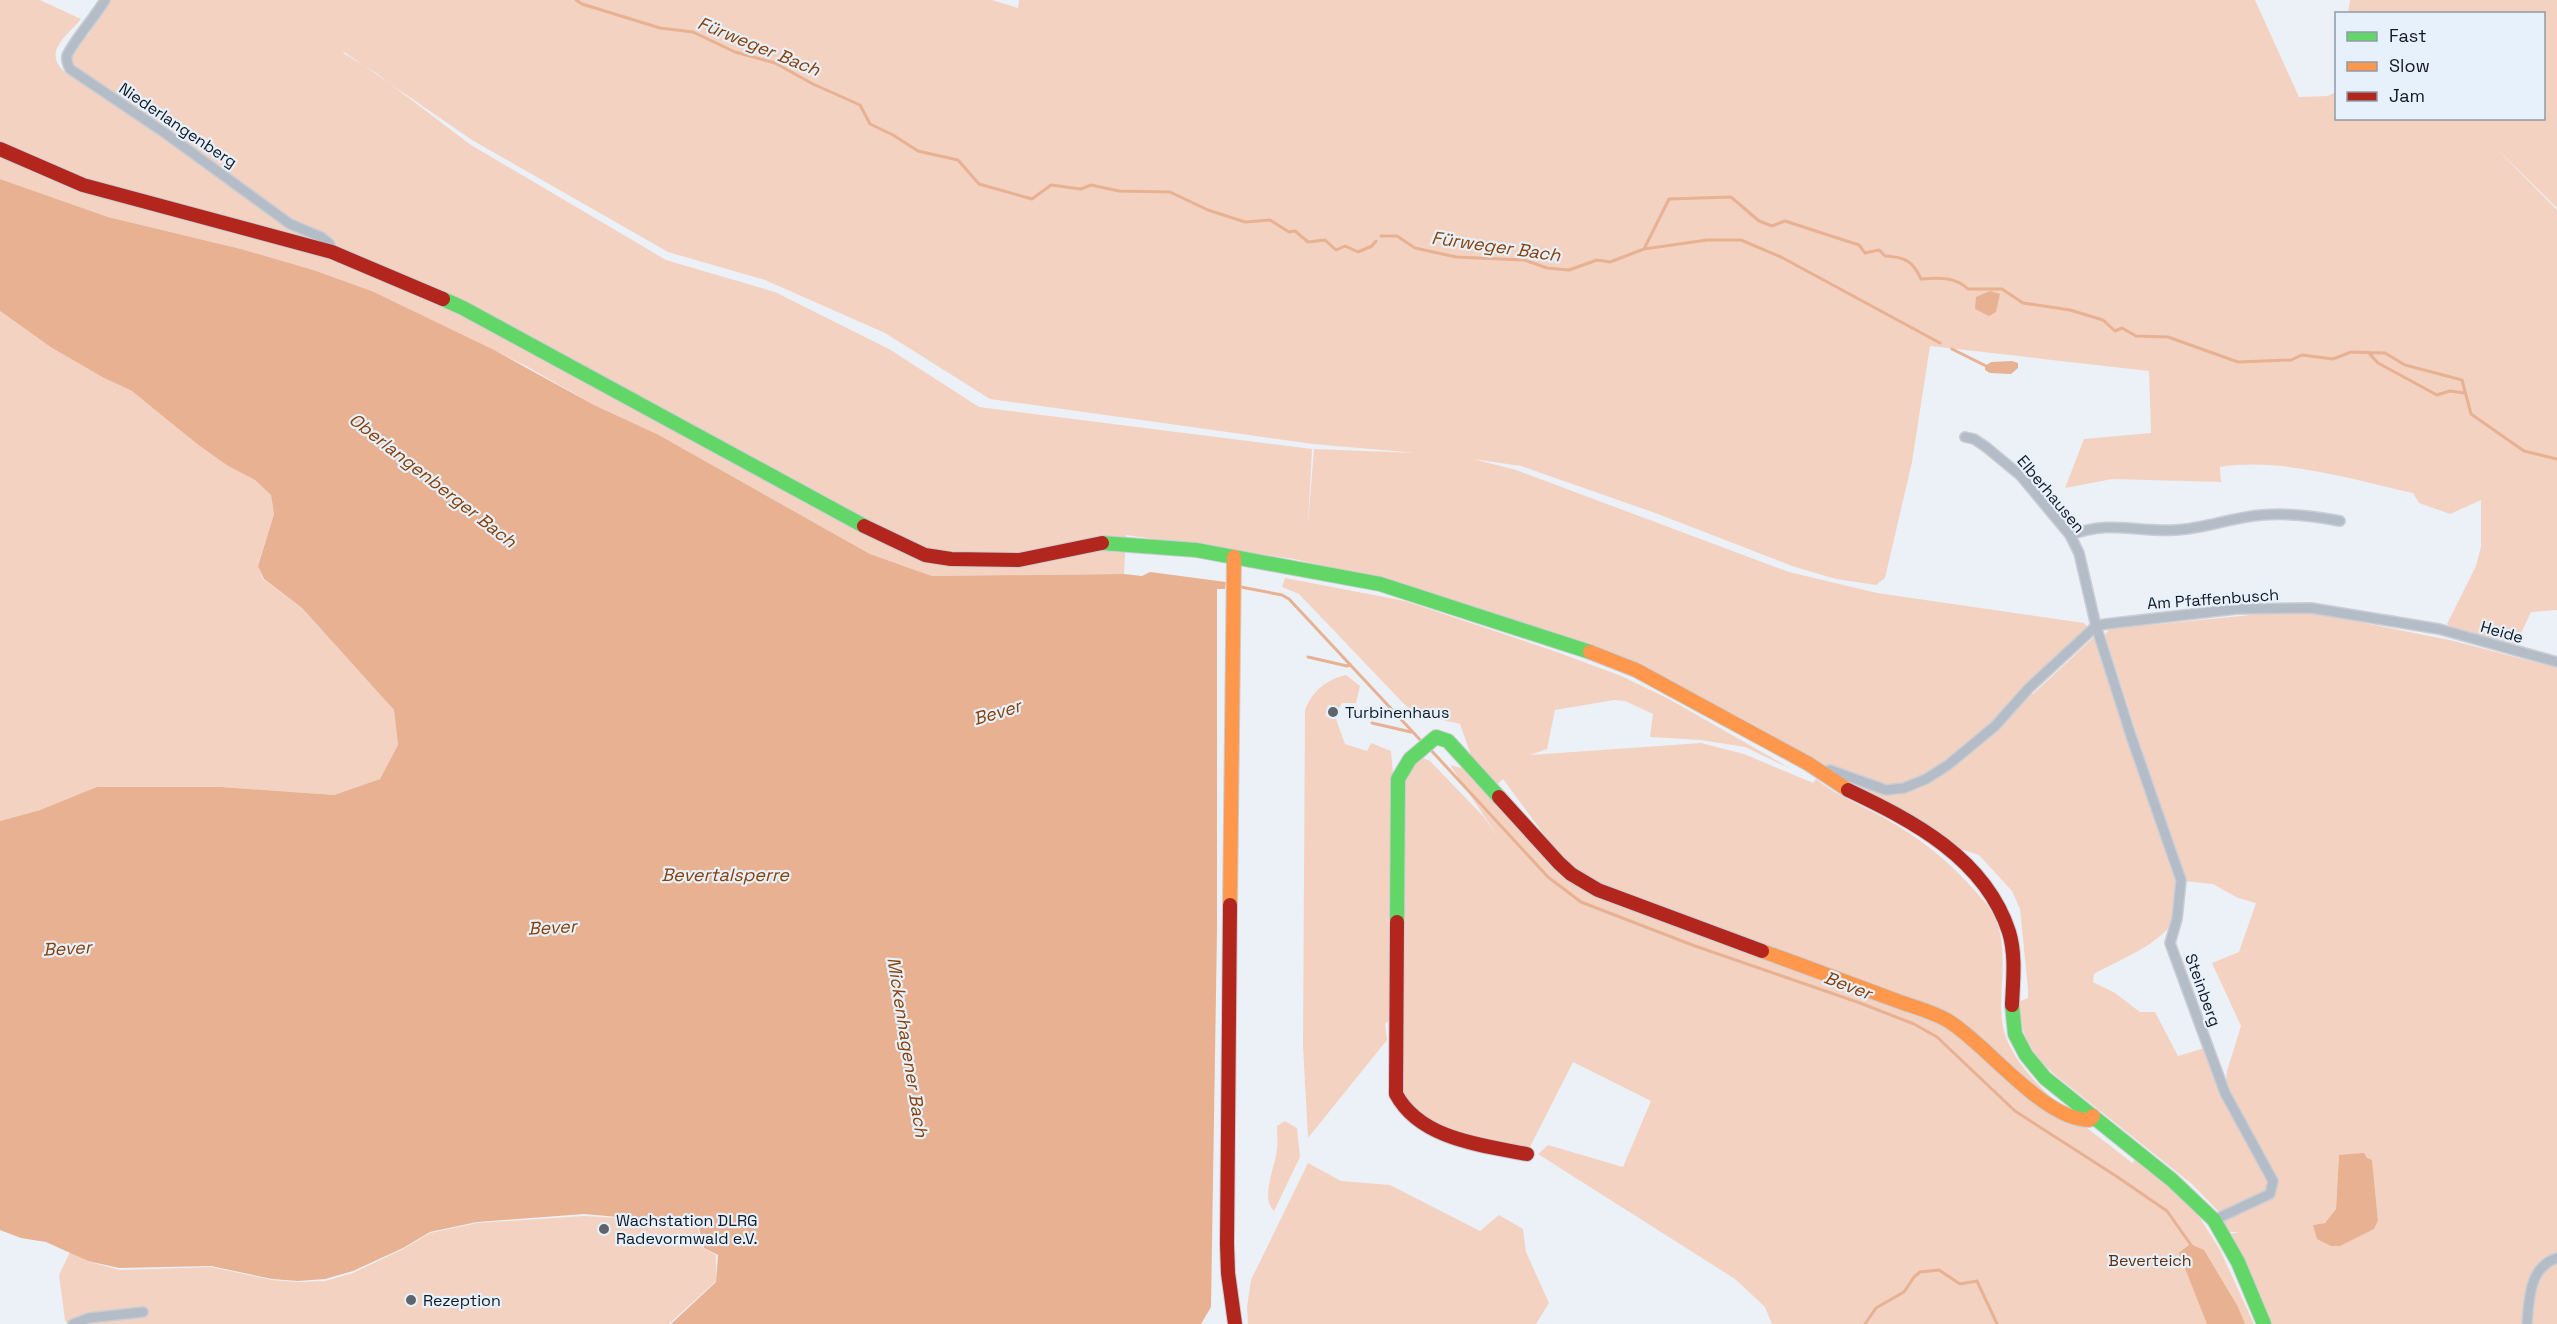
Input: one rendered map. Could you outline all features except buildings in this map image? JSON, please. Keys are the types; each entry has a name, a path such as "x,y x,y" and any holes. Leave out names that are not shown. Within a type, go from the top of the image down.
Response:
{"street":[{"name":"Niederlangenberg","path":"105,0 95,17 68,51 67,59 70,69 183,146 290,224 321,237 329,243 332,252"},
{"path":"0,149 83,185 332,252 463,308 851,520 925,555 951,559 1019,560 1042,557 1099,543 1116,542 1234,557 1389,587 1615,661 1734,723 1838,785 1892,811 1956,854 1987,886 2005,918 2012,944 2014,964 2012,1018 2018,1041 2026,1055 2045,1078 2178,1186 2214,1220 2238,1262 2264,1324"},
{"name":"Elberhausen","path":"1965,438 1974,439 2014,470 2070,535 2079,553 2096,626"},
{"path":"2070,535 2109,525 2173,531 2194,529 2261,515 2318,516 2340,521"},
{"path":"1234,557 1227,1244 1228,1273 1235,1324"},
{"name":"Am Pfaffenbusch","path":"2096,626 2236,609 2311,608 2439,629"},
{"path":"1823,774 1830,770 1886,790 1904,788 1926,779 1948,765 1995,726 2029,688 2096,626"},
{"name":"Steinberg","path":"2096,626 2181,880 2177,919 2170,943 2225,1093 2273,1181 2270,1194 2214,1220"},
{"name":"Heide","path":"2439,629 2557,662"},
{"path":"1527,1154 1488,1146 1435,1130 1405,1109 1396,1094 1398,779 1404,765 1431,739 1438,736 1448,741 1559,863 1571,874 1598,890 1948,1020 1977,1041 2013,1079 2053,1107 2077,1120 2089,1120 2093,1116"},
{"path":"2527,1324 2530,1292 2534,1278 2543,1266 2557,1258"},
{"path":"73,1324 89,1318 143,1312"}],"green space":[{"path":"0,0 40,0 81,19 62,40 56,53 56,60 68,75 79,74 74,70 69,59 78,43 88,35 109,0 992,0 1018,8 1019,0 2255,0 2299,97 2328,96 2335,92 2335,120 2545,120 2545,12 2348,12 2350,0 2557,0 2557,208 2492,144 2557,210 2557,610 2531,612 2515,646 2453,628 2447,624 2476,566 2481,547 2481,500 2450,514 2419,503 2413,493 2317,471 2268,465 2220,467 2221,482 2112,479 2065,488 2084,439 2151,433 2149,371 1930,346 1912,462 1885,578 1876,585 1836,579 1792,566 1658,514 1521,466 1473,459 1516,470 1789,572 1877,593 2084,623 2088,627 2074,644 1947,763 1917,781 1886,787 1821,764 1743,719 1616,654 1396,583 1294,559 1126,535 1124,574 932,576 870,554 657,434 594,405 526,366 374,292 241,249 108,217 0,179","holes":["390,84 472,140 668,252 765,280 885,333 990,399 1313,444 1416,453 1314,449 1308,525 1312,449 979,407 889,349 775,292 666,260 471,145"]},
{"path":"0,311 52,348 104,378 132,391 228,466 255,480 271,495 274,514 258,565 263,579 302,608 394,710 398,745 380,779 334,795 221,787 98,787 40,810 0,821"},
{"path":"1285,578 1405,601 1551,650 1619,675 1669,699 1793,770 1745,747 1701,740 1650,737 1653,714 1625,701 1614,700 1555,710 1547,749 1530,755 1701,743 1744,754 1813,783 1816,779 1897,825 1921,842 1966,881 1987,905 1997,922 2001,936 2003,964 2002,1021 2008,1042 2019,1062 2054,1100 2075,1118 2132,1163 2135,1160 2190,1202 2220,1250 2254,1324 1772,1324 1765,1307 1735,1279 1538,1154 1548,1145 1623,1167 1651,1101 1573,1062 1529,1149 1444,1130 1426,1121 1402,1100 1400,784 1418,756 1430,761 1483,816 1500,840 1450,765 1477,772 1460,724 1417,714 1404,704 1299,594 1282,587","holes":["1480,774 1498,784 1503,779 1562,859 1575,870 1600,884 1559,863"]},
{"path":"2271,613 2320,614 2454,641 2557,668 2557,1324 2271,1324 2250,1272 2230,1234 2240,1232 2230,1232 2223,1222 2227,1217 2272,1196 2277,1187 2273,1172 2266,1176 2268,1188 2258,1196 2219,1212 2192,1184 2055,1075 2033,1051 2021,1024 2018,1002 2028,998 2028,989 2020,909 2012,891 1979,855 1961,849 1915,817 1844,781 1845,779 1884,794 1902,794 1922,787 1943,775 1983,742 2029,694 2033,694 2093,638 2098,643 2169,864 2176,865 2181,888 2180,907 2173,922 2162,935 2147,946 2094,974 2093,982 2115,993 2140,1012 2155,1012 2178,1056 2208,1047 2225,1091 2227,1071 2241,1026 2212,963 2239,952 2256,903 2238,898 2213,884 2184,881 2105,635 2109,629","holes":["2339,1155 2372,1160 2378,1220 2313,1225 2325,1223 2336,1209"]},
{"path":"1346,675 1360,686 1356,703 1342,703 1339,708 1328,705 1325,716 1336,719 1345,744 1367,751 1371,743 1391,751 1393,774 1390,908 1391,1020 1385,1024 1387,1040 1308,1138 1303,1046 1305,710 1316,691 1332,680"},
{"path":"1285,1121 1297,1128 1300,1157 1274,1211 1268,1198 1268,1190 1277,1150 1277,1126"},
{"path":"1308,1163 1341,1181 1390,1185 1480,1231 1499,1215 1523,1229 1526,1252 1549,1303 1536,1324 1248,1324 1247,1307 1251,1280"},
{"path":"584,1216 697,1225 703,1248 716,1255 716,1281 669,1324 67,1324 65,1320 59,1275 70,1252 87,1261 120,1270 211,1267 272,1280 325,1281 353,1273 430,1233 477,1223"}],"water":[{"name":"Bevertalsperre","path":"0,179 108,217 241,249 313,270 374,292 494,350 594,405 657,434 870,554 932,576 1124,574 1142,576 1150,572 1226,582 1225,589 1217,589 1217,930 1211,1307 1201,1324 671,1324 716,1282 718,1255 704,1248 698,1224 584,1214 477,1222 430,1232 403,1248 353,1271 325,1279 298,1281 272,1279 211,1266 119,1268 88,1261 46,1242 21,1238 0,1230 0,821 40,810 97,787 221,787 334,795 380,779 398,745 394,710 302,608 264,579 258,566 274,514 271,495 255,480 228,466 196,443 132,391 104,378 52,348 0,311"},
{"path":"1990,291 2000,294 1996,312 1989,316 1975,309 1976,297"},
{"path":"1991,362 2018,363 2018,368 2011,374 1990,373 1985,370 1985,366"},
{"path":"2364,1153 2372,1160 2378,1220 2374,1229 2340,1246 2331,1246 2317,1239 2313,1225 2325,1223 2336,1209 2339,1155"},
{"name":"Beverteich","path":"2190,1244 2204,1250 2238,1307 2245,1324 2207,1324 2179,1253"}],"waterway":[{"name":"Fürweger Bach","path":"576,0 582,4 660,28 693,32 735,52 775,63 813,84 860,105 870,124 918,151 958,160 979,184 1032,199 1051,185 1081,189 1091,185 1119,191 1170,192 1208,210 1245,222 1270,220 1289,232 1295,231 1308,242 1325,240 1336,250 1345,246 1358,252 1372,246 1376,241"},
{"name":"Fürweger Bach","path":"1381,236 1397,236 1415,248 1456,257 1524,260 1547,268 1569,270 1597,260 1610,262 1644,249 1669,199 1731,197 1759,221 1772,226 1785,221 1859,245 1865,253 1879,250 1885,256 1908,261 1921,279 1952,280 1968,289 2002,289 2023,303 2070,310 2103,320 2115,331 2122,328 2136,336 2168,337 2238,362 2291,360 2302,355 2333,359 2351,352 2385,353 2405,365 2462,380 2471,414 2524,451 2557,459"},
{"path":"1644,249 1707,240 1741,240 1781,257 1940,343"},
{"path":"1952,349 1988,367"},
{"path":"2368,352 2378,363 2437,395 2450,391 2465,393"},
{"name":"Bever","path":"1241,587 1282,595 1289,599 1424,744"},
{"path":"1308,657 1347,666 1350,664"},
{"name":"Bever","path":"1372,723 1411,732"},
{"name":"Bever","path":"1429,748 1548,877 1581,902 1695,946 1914,1024 1937,1037 2015,1111 2167,1211 2191,1245"},
{"path":"1865,1324 1876,1308 1904,1292 1920,1272 1939,1270 1960,1284 1977,1281 1997,1324"}],"traffic: fast":[{"path":"443,299 864,526"},
{"path":"1102,543 1196,550 1380,584 1590,652"},
{"path":"1397,922 1398,779 1410,759 1436,737 1448,741 1499,797"},
{"path":"2012,1005 2015,1034 2026,1055 2045,1078 2172,1180 2214,1220 2238,1262 2264,1324"}],"traffic: slow":[{"path":"1230,905 1234,557"},
{"path":"1590,652 1636,670 1809,764 1848,790"},
{"path":"1762,951 1944,1018 1965,1033 2035,1095 2054,1108 2072,1117 2089,1120 2093,1116"}],"traffic: jam":[{"path":"0,149 83,185 332,252 443,299"},
{"path":"864,526 925,555 951,559 1019,560 1102,543"},
{"path":"1848,790 1921,829 1965,863 1983,883 1998,906 2009,932 2014,968 2012,1005"},
{"path":"1499,797 1559,863 1571,874 1598,890 1762,951"},
{"path":"1230,905 1227,1244 1228,1273 1235,1324"},
{"path":"1397,922 1396,1094 1420,1121 1453,1138 1527,1154"}],"place":[{"name":"Turbinenhaus","path":"1333,712"},
{"name":"Wachstation DLRG Radevormwald e.V.","path":"604,1229"},
{"name":"Rezeption","path":"411,1300"}],"water label":[{"name":"Oberlangenberger Bach","path":"433,480"},
{"name":"Mickenhagener Bach","path":"908,1047"}]}
